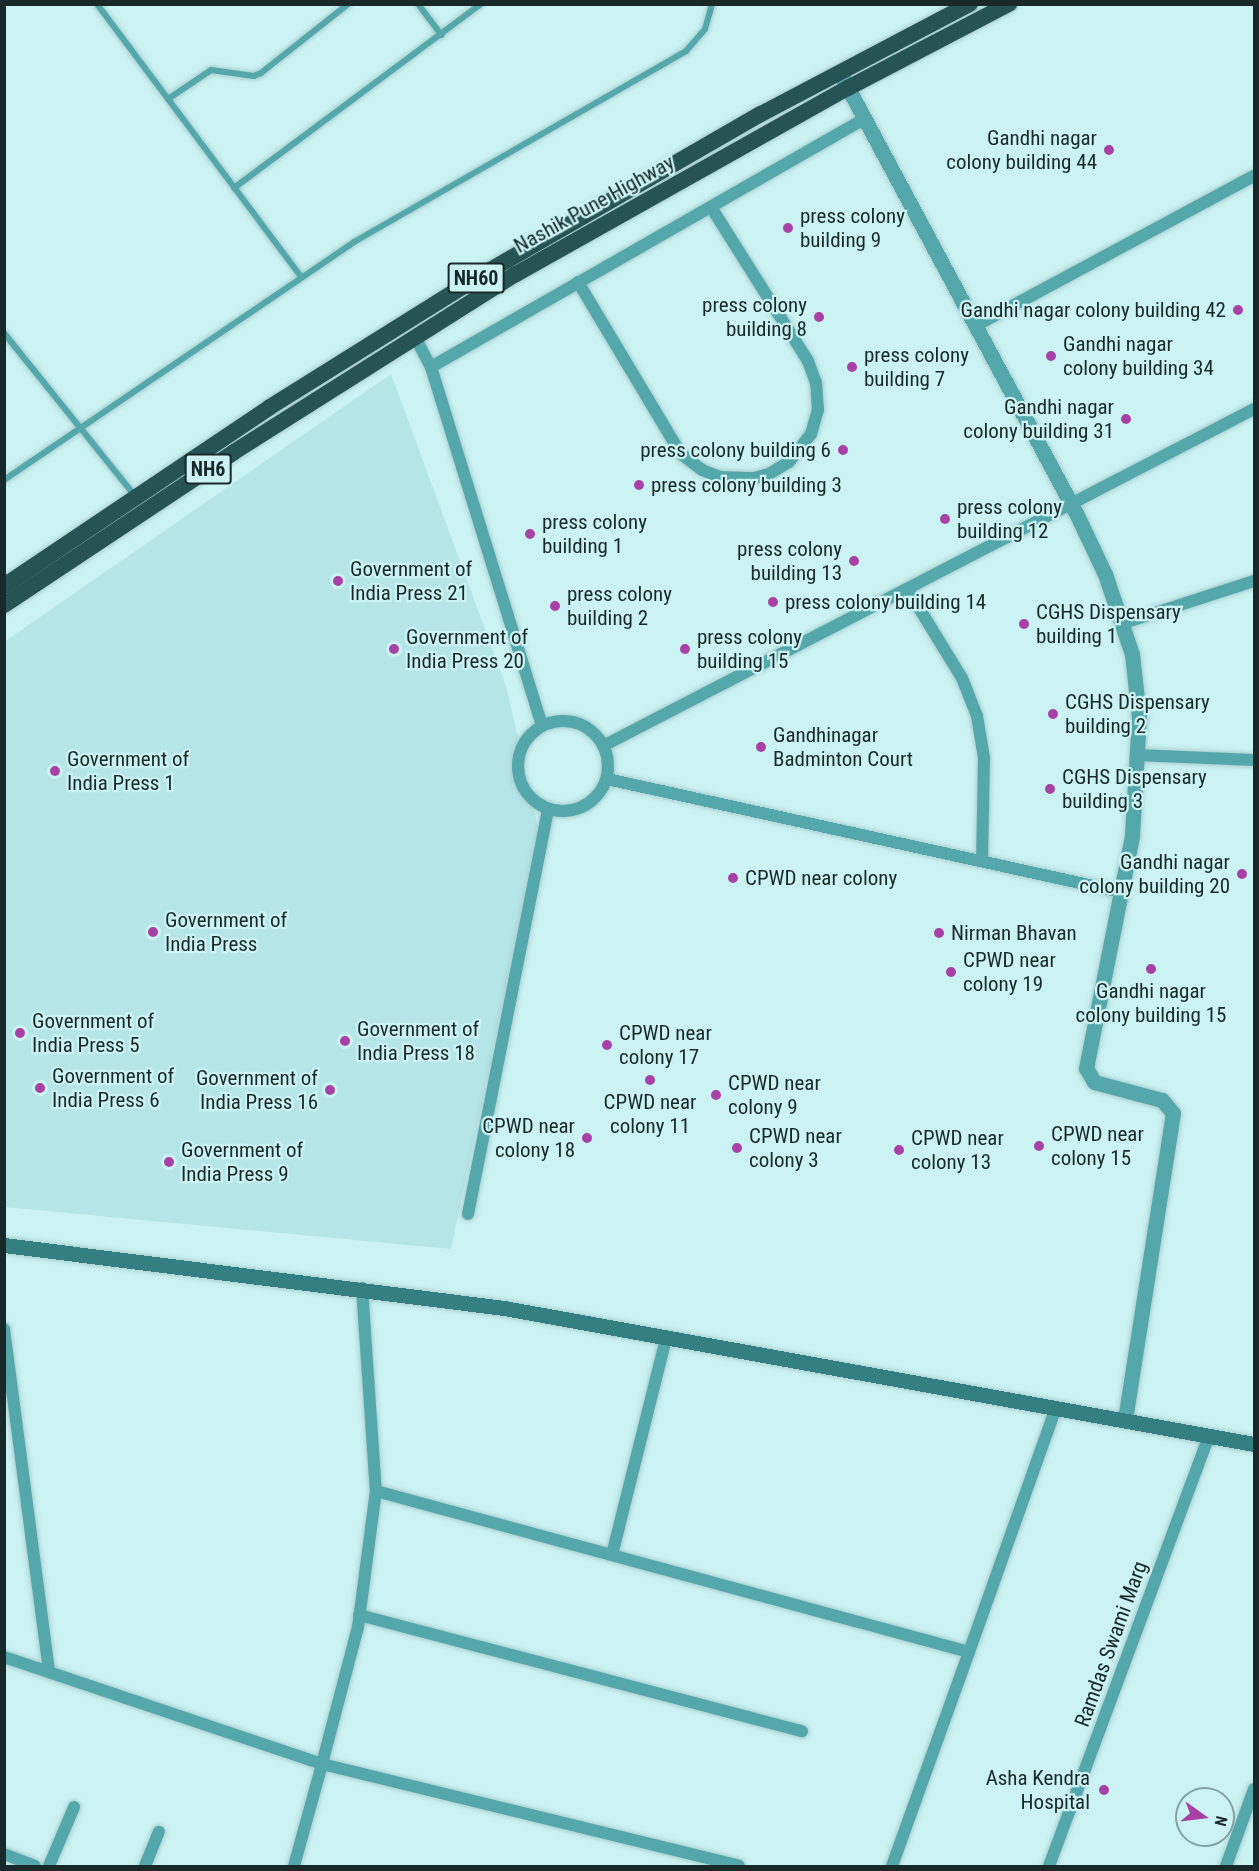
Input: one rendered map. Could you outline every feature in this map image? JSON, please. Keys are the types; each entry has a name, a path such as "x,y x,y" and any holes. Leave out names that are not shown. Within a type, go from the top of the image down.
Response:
{"highway":[{"name":"Nashik Pune Highway","path":"4,605 234,452 516,274 970,4"},
{"name":"Nashik Pune Highway","path":"4,586 135,496 512,256 844,80 1009,4"}],"main road":[{"path":"4,1245 362,1288 504,1308 1254,1444"}],"street":[{"path":"844,80 1072,505 1124,623 1139,690 1132,836 1086,1068 1094,1082 1162,1100 1173,1113 1125,1420"},
{"path":"431,367 864,118"},
{"path":"975,326 1254,176"},
{"path":"578,282 681,454 702,470 720,477 736,480 769,474 789,462 811,434 818,410 816,383 808,361 711,207"},
{"path":"416,339 431,367 542,725"},
{"path":"603,746 1072,505 1254,408"},
{"path":"1124,623 1254,580"},
{"path":"908,590 962,678 977,716 984,758 982,861"},
{"path":"574,721 585,726 603,746 607,756 606,779 588,804 570,811 548,808 525,792 517,771 521,748 542,725 574,721"},
{"path":"1137,755 1254,760"},
{"path":"606,779 1121,892"},
{"path":"468,1214 548,808"},
{"path":"294,1866 359,1615 376,1491 362,1288"},
{"path":"4,1329 49,1672"},
{"path":"612,1555 666,1338"},
{"path":"892,1866 1056,1408"},
{"name":"Ramdas Swami Marg","path":"1049,1866 1209,1436"},
{"path":"376,1491 969,1652"},
{"path":"359,1615 802,1731"},
{"path":"4,1657 322,1764 739,1866"},
{"path":"1226,1866 1254,1789"},
{"path":"49,1866 74,1807"},
{"path":"145,1866 159,1832"},
{"path":"4,1854 36,1866"}],"lane":[{"path":"97,4 301,277"},
{"path":"168,99 211,70 254,76 261,73 348,4"},
{"path":"418,4 441,35"},
{"path":"234,188 482,4"},
{"path":"4,480 301,277 556,123 680,56 705,29 712,4"},
{"path":"4,333 135,496"}],"shaded area":[{"name":"Government of India Press","path":"391,374 507,689 539,832 451,1249 5,1207 4,642"}],"place":[{"name":"Gandhi nagar colony building 44","path":"1109,150"},
{"name":"press colony building 9","path":"788,228"},
{"name":"Gandhi nagar colony building 42","path":"1238,310"},
{"name":"press colony building 8","path":"819,317"},
{"name":"Gandhi nagar colony building 34","path":"1051,356"},
{"name":"press colony building 7","path":"852,367"},
{"name":"Gandhi nagar colony building 31","path":"1126,419"},
{"name":"press colony building 6","path":"843,450"},
{"name":"press colony building 3","path":"639,485"},
{"name":"press colony building 12","path":"945,519"},
{"name":"press colony building 1","path":"530,534"},
{"name":"press colony building 13","path":"854,561"},
{"name":"Government of India Press 21","path":"338,581"},
{"name":"press colony building 14","path":"773,602"},
{"name":"press colony building 2","path":"555,606"},
{"name":"CGHS Dispensary building 1","path":"1024,624"},
{"name":"Government of India Press 20","path":"394,649"},
{"name":"press colony building 15","path":"685,649"},
{"name":"CGHS Dispensary building 2","path":"1053,714"},
{"name":"Gandhinagar Badminton Court","path":"761,747"},
{"name":"Government of India Press 1","path":"55,771"},
{"name":"CGHS Dispensary building 3","path":"1050,789"},
{"name":"Gandhi nagar colony building 20","path":"1242,874"},
{"name":"CPWD near colony","path":"733,878"},
{"name":"Government of India Press","path":"153,932"},
{"name":"Nirman Bhavan","path":"939,933"},
{"name":"Gandhi nagar colony building 15","path":"1151,969"},
{"name":"CPWD near colony 19","path":"951,972"},
{"name":"Government of India Press 5","path":"20,1033"},
{"name":"Government of India Press 18","path":"345,1041"},
{"name":"CPWD near colony 17","path":"607,1045"},
{"name":"CPWD near colony 11","path":"650,1080"},
{"name":"Government of India Press 6","path":"40,1088"},
{"name":"Government of India Press 16","path":"330,1090"},
{"name":"CPWD near colony 9","path":"716,1095"},
{"name":"CPWD near colony 18","path":"587,1138"},
{"name":"CPWD near colony 15","path":"1039,1146"},
{"name":"CPWD near colony 3","path":"737,1148"},
{"name":"CPWD near colony 13","path":"899,1150"},
{"name":"Government of India Press 9","path":"169,1162"},
{"name":"Asha Kendra Hospital","path":"1104,1790"}]}
